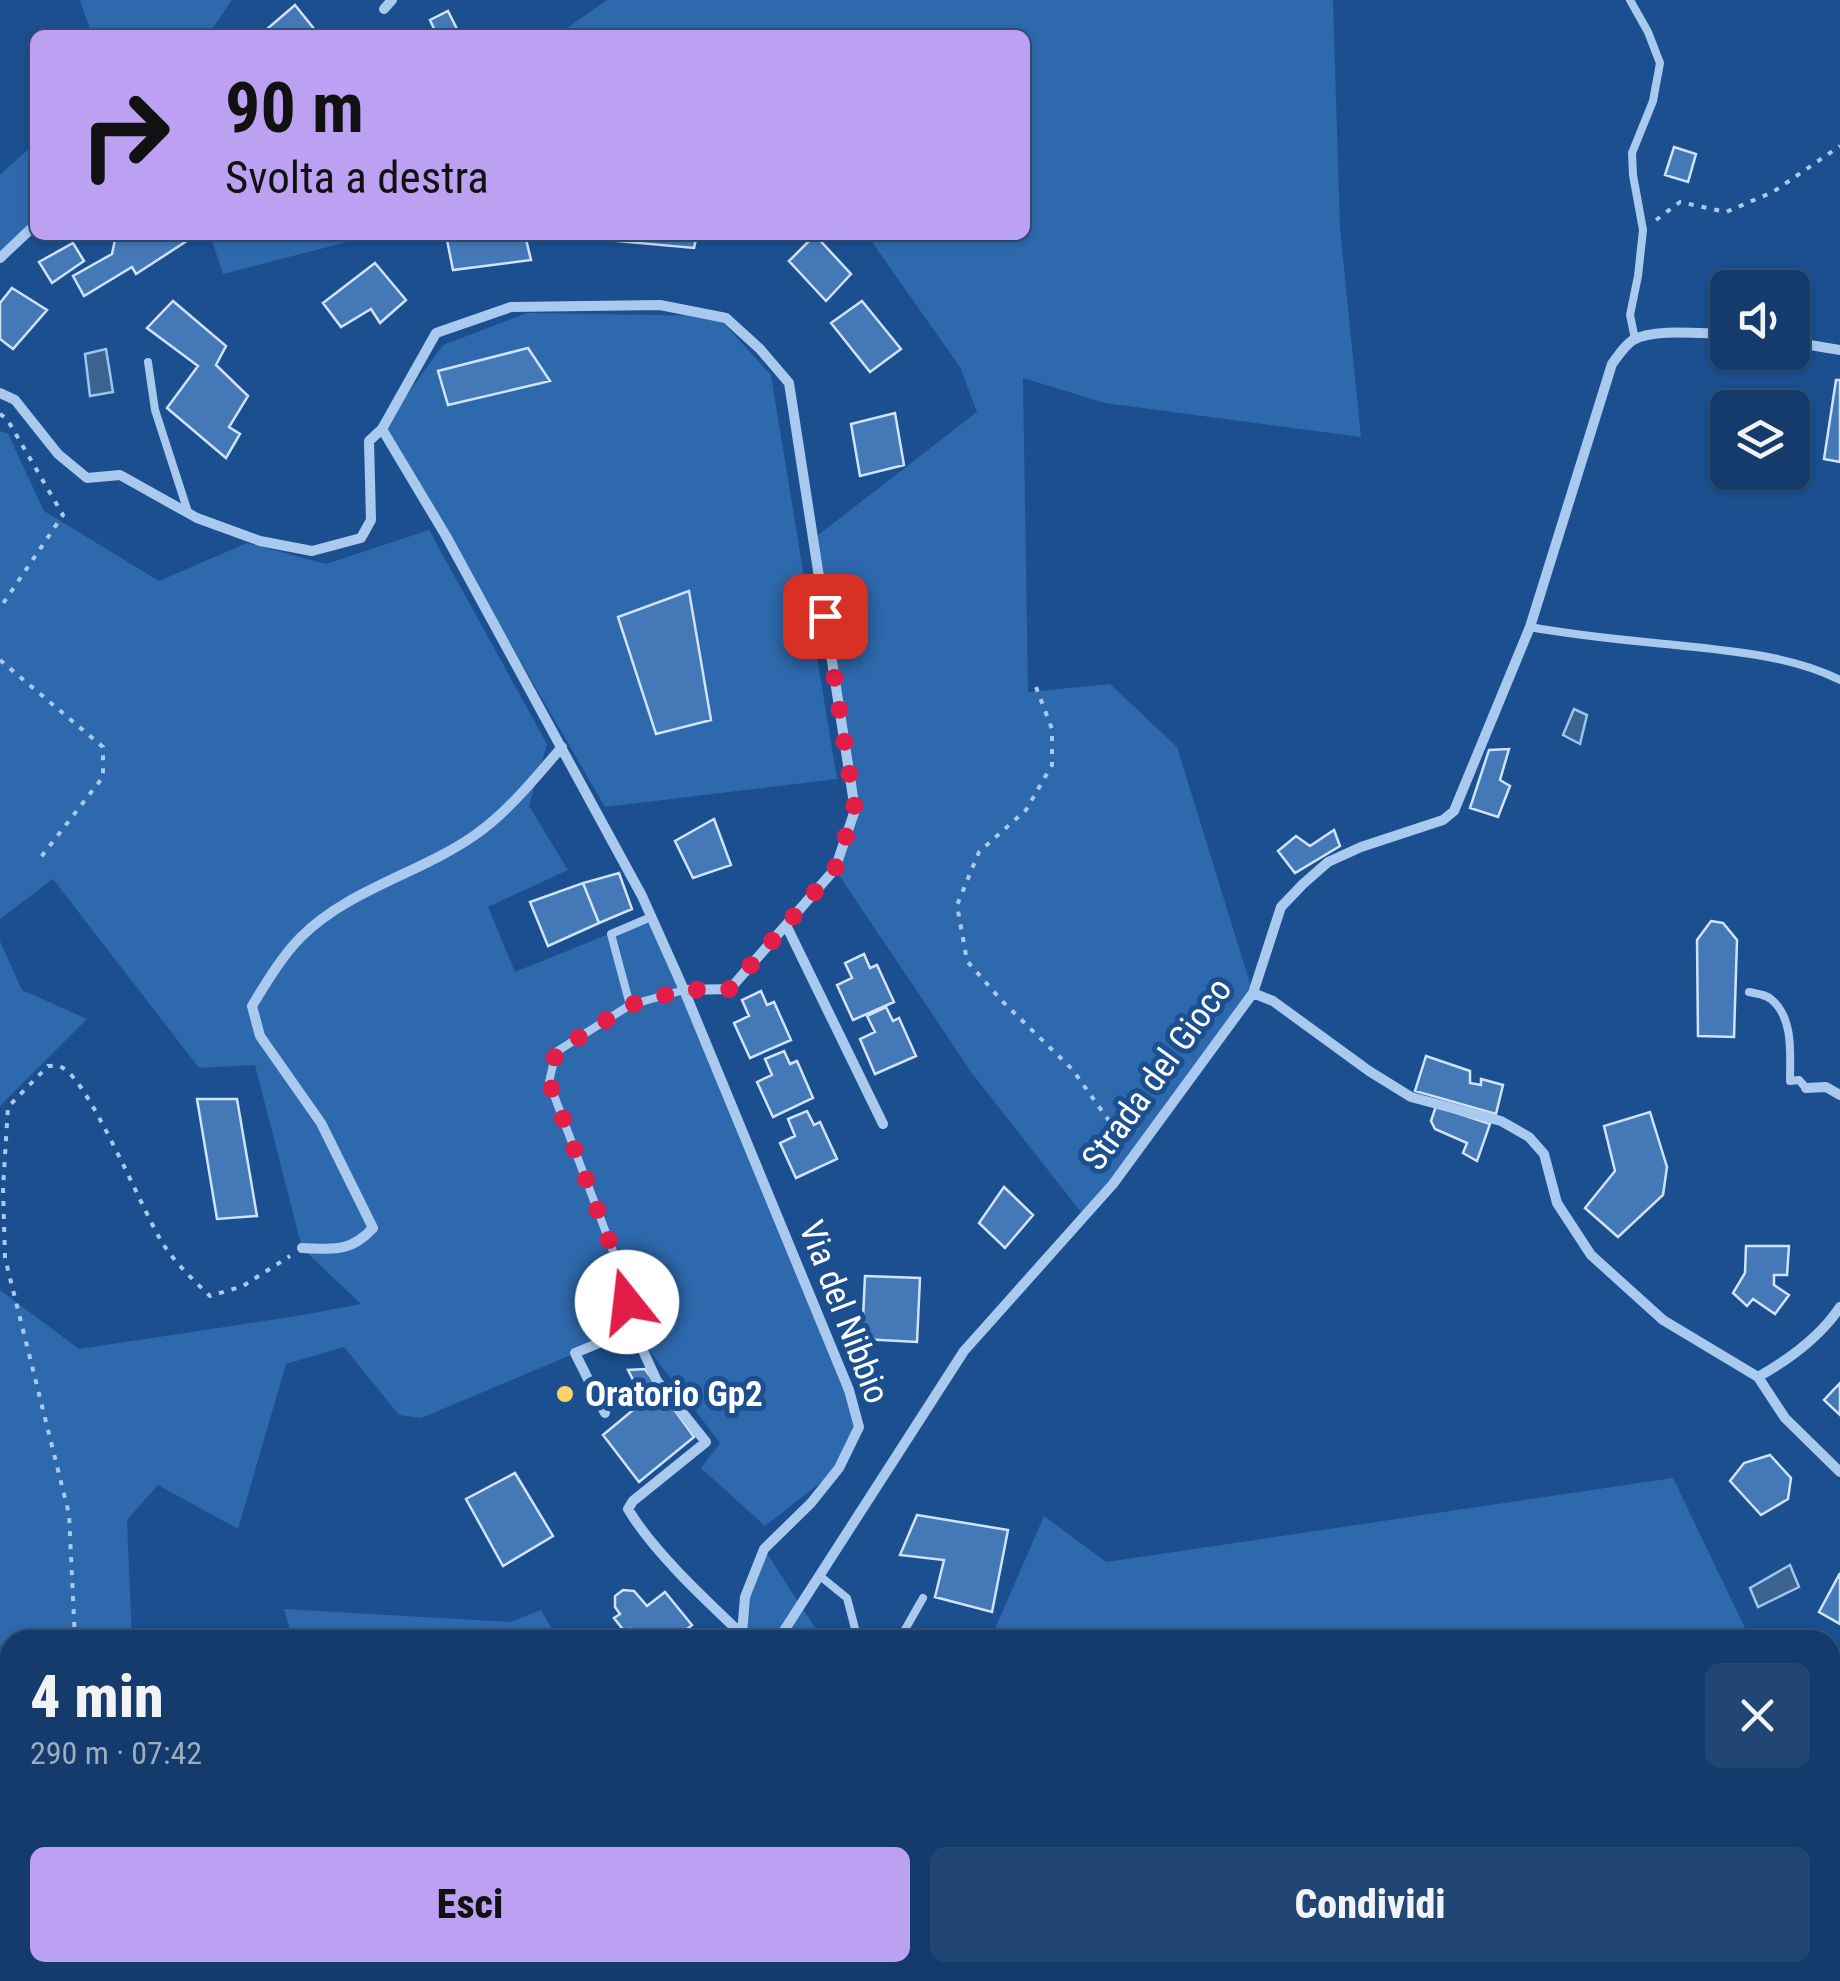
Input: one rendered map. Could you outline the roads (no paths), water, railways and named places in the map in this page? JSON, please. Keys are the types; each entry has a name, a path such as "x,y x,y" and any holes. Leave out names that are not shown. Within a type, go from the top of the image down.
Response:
{"street":[{"path":"0,258 30,230"},
{"path":"0,393 15,400 58,454 87,478 120,474 188,512 260,541 312,551 361,538 371,520 370,441 382,430 436,333 511,308 660,304 726,318 789,383 855,810 835,869 730,989 684,990"},
{"path":"1635,339 1655,334 1710,334"},
{"name":"Strada del Gioco","path":"785,1630 964,1351 1113,1184 1253,992 1281,908 1328,862 1443,820 1454,812 1530,626 1612,364 1635,339"},
{"path":"1810,345 1840,350"},
{"name":"Via del Nibbio","path":"382,430 446,536 652,917 849,1390 859,1427 839,1468 764,1550 745,1597 745,1630"},
{"path":"302,1248 340,1249 361,1241 373,1228 321,1124 260,1036 252,1006 300,938 331,913 474,836 504,812 562,747"},
{"path":"786,925 883,1124"},
{"path":"1253,992 1411,1096 1501,1121 1528,1137 1544,1154 1557,1203 1591,1255 1663,1320 1758,1378 1785,1418 1840,1472"},
{"path":"1806,1088 1826,1087 1840,1095"},
{"path":"1758,1378 1829,1324 1840,1307"},
{"path":"605,1414 575,1353 633,1328 656,1381 706,1442 628,1509 662,1554 738,1630"}],"lane":[{"path":"1630,0 1660,63 1653,101 1632,153 1643,230 1630,315 1635,339"},
{"path":"148,362 155,410 188,512"},
{"path":"1530,626 1578,636 1733,651 1810,667 1840,680"},
{"path":"630,1005 611,934 652,917"},
{"path":"633,1328 622,1275 549,1082 556,1052 630,1005 684,990"},
{"path":"1748,992 1770,997 1784,1015 1790,1081 1799,1080 1806,1088"},
{"path":"820,1576 847,1598 855,1630"},
{"path":"905,1630 923,1598"}],"place":[{"name":"Oratorio Gp2","path":"565,1394"}]}
